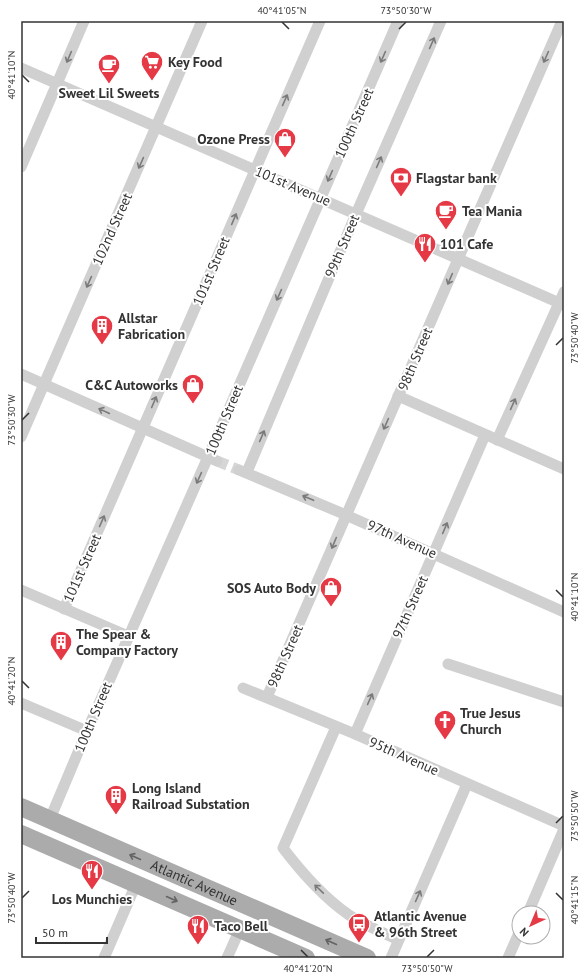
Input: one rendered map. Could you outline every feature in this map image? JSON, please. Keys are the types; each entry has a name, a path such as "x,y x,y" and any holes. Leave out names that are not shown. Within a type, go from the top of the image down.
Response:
{"main road":[{"name":"Atlantic Avenue","path":"21,807 367,958"},
{"name":"Atlantic Avenue","path":"21,834 306,958"}],"street":[{"path":"21,167 84,21"},
{"name":"102nd Street","path":"21,437 202,21"},
{"name":"101st Street","path":"64,608 320,21"},
{"name":"100th Street","path":"50,819 128,636 212,459 321,198 398,21"},
{"name":"99th Street","path":"243,471 441,21"},
{"name":"98th Street","path":"267,697 562,21"},
{"name":"101st Avenue","path":"21,68 562,304"},
{"path":"497,440 562,304 564,292"},
{"path":"21,374 212,459"},
{"path":"398,396 564,469"},
{"name":"97th Street","path":"355,734 485,435"},
{"name":"97th Avenue","path":"243,471 434,553 564,612"},
{"path":"21,590 128,636"},
{"path":"448,664 564,702"},
{"name":"95th Avenue","path":"243,688 355,734 564,827"},
{"path":"21,703 87,731"},
{"path":"336,727 282,848 301,872 337,906 351,916 398,940"},
{"path":"391,958 468,784"},
{"path":"531,905 564,827"},
{"path":"104,958 136,884"},
{"path":"227,958 240,929"},
{"path":"508,958 514,945"}],"tunnel":[{"path":"217,461 239,470"}],"place":[{"name":"Key Food","path":"152,82"},
{"name":"Sweet Lil Sweets","path":"109,84"},
{"name":"Ozone Press","path":"285,158"},
{"name":"Flagstar bank","path":"401,198"},
{"name":"Tea Mania","path":"446,230"},
{"name":"101 Cafe","path":"425,264"},
{"name":"Allstar Fabrication","path":"102,346"},
{"name":"C&C Autoworks","path":"193,404"},
{"name":"SOS Auto Body","path":"331,608"},
{"name":"The Spear & Company Factory","path":"61,662"},
{"name":"True Jesus Church","path":"445,740"},
{"name":"Long Island Railroad Substation","path":"116,816"},
{"name":"Los Munchies","path":"92,890"},
{"name":"Atlantic Avenue & 96th Street","path":"359,944"},
{"name":"Taco Bell","path":"198,946"}]}
